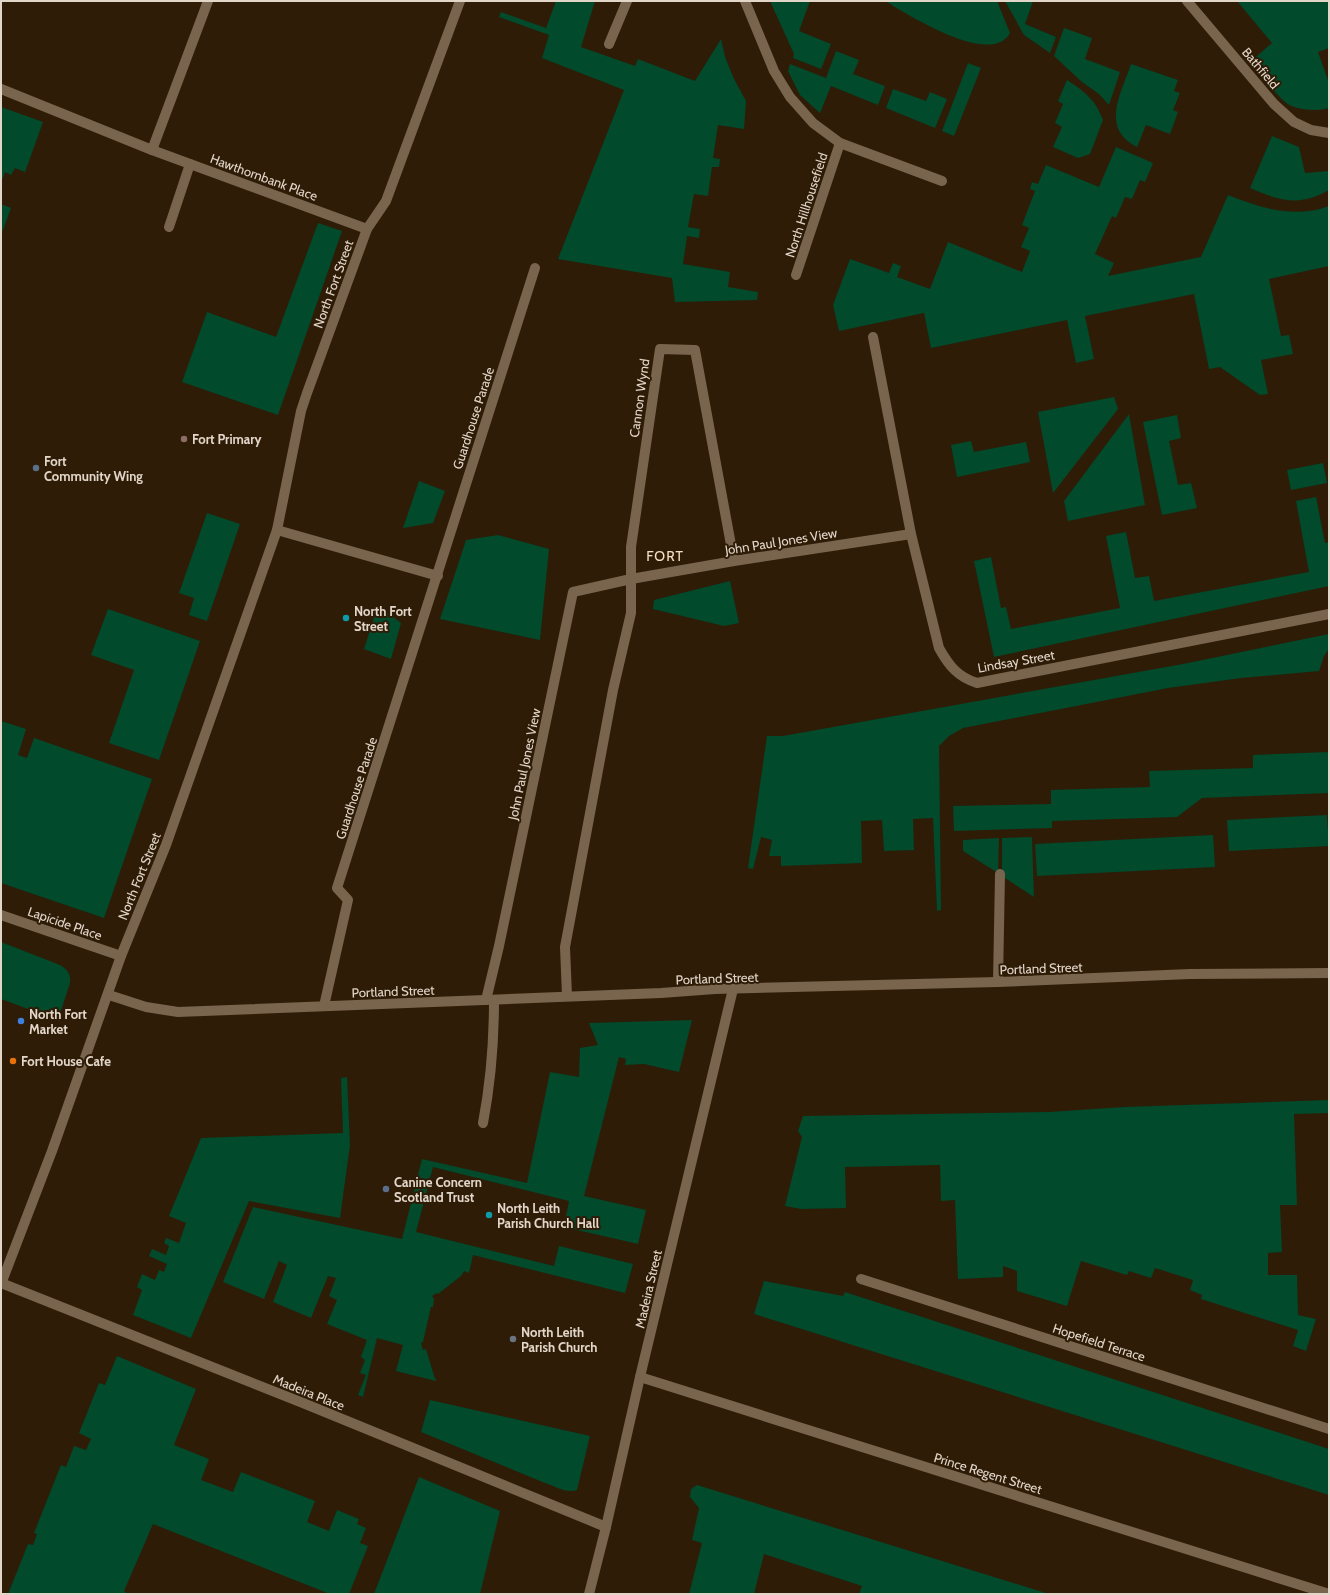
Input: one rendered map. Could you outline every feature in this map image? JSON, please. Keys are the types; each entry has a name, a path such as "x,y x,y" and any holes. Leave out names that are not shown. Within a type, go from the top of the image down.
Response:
{"street":[{"path":"152,150 208,1"},
{"name":"North Fort Street","path":"1,1283 52,1151 109,994 121,956 166,845 276,530 301,411 367,229 386,201 460,1"},
{"path":"609,44 627,1"},
{"name":"North Hillhousefield","path":"745,1 774,71 790,97 813,122 840,143 942,181"},
{"name":"Bathfield","path":"1187,1 1274,104 1294,122 1311,130 1329,133"},
{"name":"Hawthornbank Place","path":"1,89 152,150 367,229"},
{"name":"North Hillhousefield","path":"796,275 840,143"},
{"path":"169,227 190,164"},
{"name":"Guardhouse Parade","path":"324,1006 348,900 337,888 438,576 455,517 535,268"},
{"name":"Lindsay Street","path":"873,337 911,534 939,648 947,662 965,679 977,683 1329,614"},
{"name":"Cannon Wynd","path":"631,579 631,547 660,349 695,350 734,561"},
{"path":"276,530 438,576"},
{"name":"John Paul Jones View","path":"490,1000 499,946 573,592 631,579 734,561 911,534"},
{"path":"567,996 565,947 613,690 631,613 631,579"},
{"path":"998,982 1000,874"},
{"name":"Lapicide Place","path":"1,915 121,956"},
{"name":"Portland Street","path":"109,994 146,1007 178,1012 567,996 998,982 1190,974 1329,973"},
{"name":"Madeira Street","path":"589,1594 733,990"},
{"path":"483,1122 490,1086 493,1054 490,1000"},
{"name":"Hopefield Terrace","path":"861,1279 1329,1430"},
{"name":"Madeira Place","path":"1,1283 303,1403 606,1527"},
{"name":"Prince Regent Street","path":"640,1377 1329,1594"}],"green space":[{"path":"556,1 595,1 581,47 635,66 638,59 695,81 721,39 725,57 734,79 746,101 744,129 718,125 713,158 720,159 719,167 712,167 708,196 694,194 688,227 700,229 699,238 687,236 683,264 730,272 728,287 758,292 757,300 675,302 672,278 558,259 624,90 542,58 549,35 499,17 501,12 546,28"},
{"path":"770,1 810,1 799,31 831,44 821,69 793,58 794,54"},
{"path":"885,1 997,1 1010,33 1000,42 986,45 968,42 929,26"},
{"path":"1005,1 1033,1 1025,24 1056,37 1050,53 1024,35"},
{"path":"1237,1 1329,1 1329,48 1318,52 1329,83 1329,108 1312,110 1294,107 1285,102 1276,92 1251,61 1272,43"},
{"path":"1064,28 1092,38 1085,59 1120,72 1109,105 1099,94 1082,82 1054,56"},
{"path":"836,51 859,60 853,74 885,86 878,105 831,86 820,113 800,95 788,71 790,64 826,78"},
{"path":"968,63 981,68 954,136 942,131"},
{"path":"1131,64 1178,80 1174,91 1180,93 1173,110 1178,112 1170,134 1146,125 1137,147 1126,139 1119,130 1116,120 1116,110 1119,98"},
{"path":"1067,80 1079,88 1093,101 1103,120 1090,154 1078,158 1053,147 1062,127 1055,123 1063,104 1058,101"},
{"path":"893,89 926,101 930,92 947,99 935,128 886,108"},
{"path":"1,107 43,122 25,172 15,168 11,175 5,172 1,183"},
{"path":"1272,136 1299,147 1305,173 1329,171 1329,190 1309,199 1290,200 1271,196 1250,188"},
{"path":"1116,147 1153,163 1145,182 1140,180 1132,199 1125,197 1116,218 1112,216 1095,254 1114,263 1108,276 1201,257 1228,195 1265,208 1291,212 1316,210 1329,206 1329,266 1269,279 1281,336 1289,335 1293,354 1261,360 1268,394 1260,395 1220,367 1209,369 1194,294 1085,316 1094,359 1076,363 1067,320 931,348 924,313 839,331 833,305 850,259 889,273 893,263 901,266 897,277 930,289 948,242 1022,272 1030,251 1021,247 1029,228 1022,225 1035,191 1030,189 1032,182 1038,184 1046,165 1099,187"},
{"path":"1,204 11,208 1,235"},
{"path":"318,223 342,231 278,415 182,382 207,312 276,337"},
{"path":"1114,397 1118,409 1053,493 1038,412"},
{"path":"1129,414 1145,505 1068,521 1064,501"},
{"path":"1177,415 1181,438 1169,441 1178,485 1191,483 1197,508 1162,515 1143,422"},
{"path":"971,441 974,452 1026,442 1030,462 957,477 951,445"},
{"path":"1323,463 1327,483 1291,490 1287,470"},
{"path":"419,481 445,491 433,523 403,528"},
{"path":"1316,497 1325,543 1329,542 1329,586 994,657 974,561 991,557 1001,608 1006,607 1011,629 1120,608 1106,536 1126,532 1135,578 1149,576 1154,601 1309,572 1296,501"},
{"path":"207,513 240,524 207,621 189,615 194,598 179,593"},
{"path":"498,535 549,549 540,640 440,619 466,540"},
{"path":"730,581 739,623 724,626 653,609 654,600"},
{"path":"378,605 401,623 391,659 364,649"},
{"path":"108,609 200,641 159,760 109,743 134,670 91,655"},
{"path":"1329,634 1329,649 1324,656 1319,671 1241,678 1168,688 963,728 949,736 939,746 941,910 937,911 933,818 913,819 914,850 884,851 882,820 861,821 862,863 781,866 781,856 769,856 772,840 761,837 753,869 748,868 767,736 783,736 1183,664"},
{"path":"1,721 26,729 18,755 27,758 34,738 152,779 104,918 1,883"},
{"path":"1329,752 1329,793 1202,798 1177,817 1052,821 1052,828 954,831 953,806 1051,804 1051,790 1150,787 1149,771 1253,768 1253,755"},
{"path":"1327,815 1329,846 1229,851 1227,820"},
{"path":"1213,835 1215,867 1037,876 1035,844"},
{"path":"1032,837 1034,897 1002,876 1002,838"},
{"path":"999,838 998,873 963,851 963,840"},
{"path":"1,942 60,965 68,972 70,983 58,1020 1,999"},
{"path":"692,1020 679,1072 644,1064 625,1065 626,1059 619,1057 584,1196 646,1210 638,1244 564,1227 569,1201 433,1167 416,1232 554,1266 559,1246 633,1264 625,1293 473,1255 469,1273 464,1271 461,1276 438,1294 437,1293 432,1296 434,1299 433,1307 431,1307 423,1342 421,1343 423,1350 426,1349 436,1381 396,1371 403,1345 377,1338 363,1397 358,1395 366,1375 360,1373 365,1360 361,1357 367,1340 327,1324 337,1300 329,1296 336,1278 328,1276 311,1318 273,1302 287,1265 279,1261 264,1299 223,1282 253,1207 402,1239 422,1159 527,1183 550,1072 579,1077 580,1048 598,1045 589,1023"},
{"path":"347,1077 350,1145 340,1218 249,1201 191,1338 133,1315 142,1290 137,1287 142,1274 155,1280 159,1270 164,1272 167,1264 149,1256 152,1249 166,1255 169,1246 164,1243 166,1238 179,1243 186,1223 169,1216 201,1138 343,1133 341,1078"},
{"path":"1329,1100 1329,1113 1294,1114 1297,1205 1280,1205 1282,1252 1268,1253 1268,1275 1297,1275 1298,1315 1316,1319 1306,1351 1293,1346 1298,1330 1201,1299 1202,1295 1190,1290 1193,1280 1155,1268 1151,1278 1129,1271 1127,1275 1081,1261 1067,1306 1017,1291 1017,1271 1003,1266 1003,1277 958,1279 955,1200 941,1201 940,1165 845,1167 846,1208 801,1209 785,1206 802,1137 798,1131 803,1116 1049,1112 1124,1107"},
{"path":"764,1281 843,1296 845,1292 1329,1449 1329,1495 754,1314"},
{"path":"117,1356 196,1389 174,1445 209,1459 201,1480 233,1492 241,1472 315,1501 307,1522 329,1531 337,1510 359,1519 357,1524 366,1528 360,1543 368,1546 349,1594 330,1594 153,1524 124,1591 128,1594 8,1594 28,1544 33,1545 37,1534 34,1533 61,1465 66,1467 74,1446 86,1450 91,1439 79,1433 99,1383 105,1385"},
{"path":"430,1400 590,1436 577,1490 569,1491 557,1488 421,1432"},
{"path":"419,1477 500,1511 480,1594 374,1594"},
{"path":"697,1485 1049,1594 859,1594 862,1586 764,1554 754,1594 689,1594 702,1543 692,1540 699,1508 690,1497 691,1489"}],"place":[{"name":"Fort Primary","path":"184,439"},
{"name":"Fort Community Wing","path":"36,468"},
{"name":"North Fort Street","path":"346,618"},
{"name":"North Fort Market","path":"21,1021"},
{"name":"Fort House Cafe","path":"13,1061"},
{"name":"Canine Concern Scotland Trust","path":"386,1189"},
{"name":"North Leith Parish Church Hall","path":"489,1215"},
{"name":"North Leith Parish Church","path":"513,1339"}],"district":[{"name":"FORT","path":"665,556"}]}
